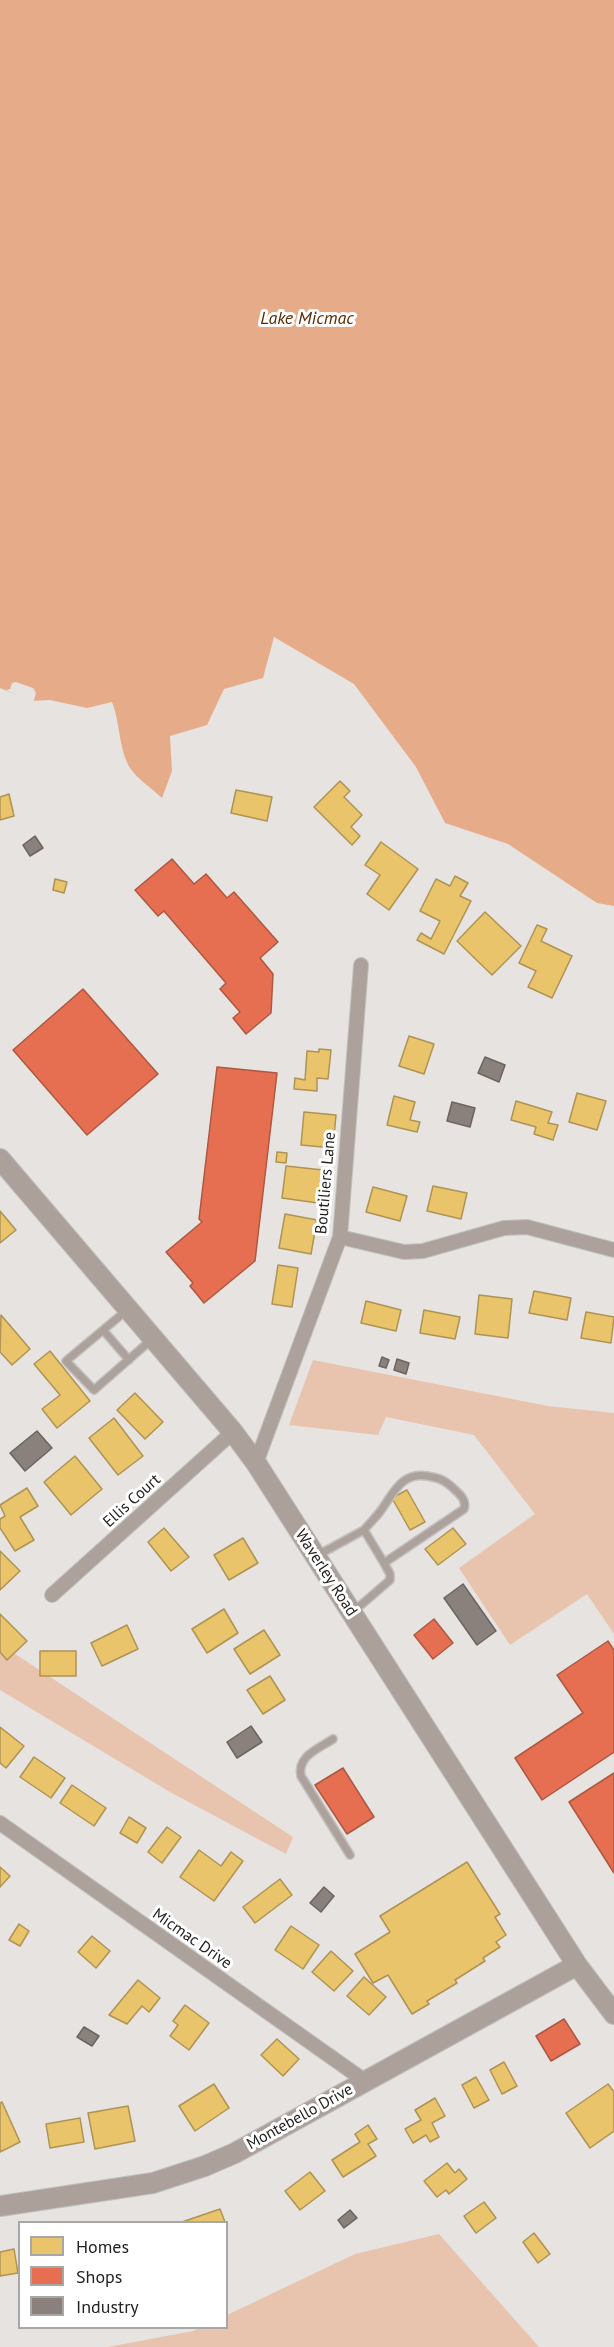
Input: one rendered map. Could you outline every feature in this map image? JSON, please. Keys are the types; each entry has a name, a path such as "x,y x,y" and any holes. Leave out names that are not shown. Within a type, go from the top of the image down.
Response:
{"main road":[{"name":"Waverley Road","path":"0,1160 233,1432 256,1463 577,1965 614,2014"},
{"name":"Montebello Drive","path":"0,2206 153,2183 177,2177 235,2152 577,1965"}],"street":[{"name":"Boutiliers Lane","path":"256,1463 340,1237 361,964"},
{"path":"340,1237 404,1252 423,1251 496,1230 527,1227 614,1250"},
{"name":"Ellis Court","path":"52,1595 233,1432"},
{"name":"Micmac Drive","path":"0,1823 365,2081"}],"lane":[{"path":"128,1309 66,1361 94,1390 153,1339"},
{"path":"103,1330 129,1360"},
{"path":"316,1556 364,1530 380,1511 393,1490 404,1480 419,1475 443,1479 464,1498 464,1509 384,1563"},
{"path":"352,1612 390,1580 390,1574 364,1530"},
{"path":"333,1739 306,1756 301,1762 300,1776 350,1855"}],"shaded area":[{"path":"313,1360 548,1406 614,1413 614,1634 587,1594 510,1645 459,1568 535,1514 474,1435 386,1417 378,1435 289,1425"},
{"path":"0,1644 293,1837 286,1854 170,1792 0,1690"},
{"path":"439,2234 539,2347 108,2347 198,2329 228,2329 228,2315 355,2254"}],"water":[{"name":"Lake Micmac","path":"0,0 614,0 614,906 597,903 508,844 445,823 416,767 354,684 274,637 263,678 224,689 207,725 170,736 172,771 162,798 136,775 128,764 112,702 87,708 50,700 31,701 0,688"}],"pier":[{"path":"16,682 33,688 36,693 33,703 6,690"}],"building: Homes":[{"path":"340,781 350,791 344,797 362,815 351,827 360,836 352,845 314,807"},
{"path":"236,790 272,797 267,821 231,813"},
{"path":"9,794 14,816 0,820 0,797"},
{"path":"381,842 418,869 389,910 367,894 380,875 365,865"},
{"path":"455,876 468,883 460,896 471,901 444,954 417,940 421,933 431,939 440,921 420,911 436,879 450,886"},
{"path":"55,879 67,882 64,893 53,890"},
{"path":"485,912 521,946 492,975 457,941"},
{"path":"537,925 547,929 541,941 572,956 552,998 528,987 536,971 519,963"},
{"path":"409,1036 434,1044 424,1074 399,1066"},
{"path":"319,1049 331,1050 328,1079 317,1078 317,1091 294,1089 295,1078 305,1080 307,1051 319,1052"},
{"path":"577,1093 606,1101 597,1130 569,1122"},
{"path":"394,1096 415,1102 410,1120 420,1122 417,1132 387,1125"},
{"path":"516,1101 552,1112 548,1123 558,1125 553,1140 534,1134 536,1127 511,1120"},
{"path":"304,1112 336,1115 333,1148 301,1145"},
{"path":"277,1152 287,1153 286,1163 276,1162"},
{"path":"286,1166 323,1170 318,1203 282,1198"},
{"path":"433,1186 467,1193 461,1219 427,1211"},
{"path":"373,1187 407,1196 400,1221 366,1212"},
{"path":"0,1211 16,1230 0,1243"},
{"path":"285,1214 317,1220 311,1254 279,1248"},
{"path":"278,1265 298,1268 292,1307 272,1304"},
{"path":"534,1291 571,1298 567,1320 529,1313"},
{"path":"479,1295 512,1299 508,1338 475,1334"},
{"path":"366,1301 401,1310 396,1331 361,1323"},
{"path":"424,1310 460,1317 455,1339 420,1333"},
{"path":"586,1312 614,1317 611,1343 581,1338"},
{"path":"1,1315 30,1349 12,1365 0,1352"},
{"path":"50,1351 90,1401 57,1428 42,1409 60,1395 34,1364"},
{"path":"135,1393 163,1422 145,1439 117,1410"},
{"path":"114,1418 143,1456 118,1475 89,1438"},
{"path":"75,1456 102,1489 71,1515 44,1482"},
{"path":"27,1488 38,1506 20,1517 34,1540 15,1551 0,1528 0,1519 5,1516 0,1505"},
{"path":"407,1490 425,1522 410,1530 392,1498"},
{"path":"164,1528 189,1557 171,1571 148,1542"},
{"path":"453,1528 466,1544 438,1565 425,1549"},
{"path":"243,1538 258,1563 229,1580 214,1555"},
{"path":"0,1551 20,1571 0,1590"},
{"path":"224,1609 238,1633 207,1653 192,1629"},
{"path":"0,1614 27,1641 7,1660 0,1652"},
{"path":"127,1625 138,1649 102,1666 91,1643"},
{"path":"264,1630 280,1655 250,1674 234,1649"},
{"path":"40,1651 76,1651 76,1676 40,1676"},
{"path":"270,1676 285,1700 263,1714 247,1690"},
{"path":"0,1727 24,1746 6,1768 0,1763"},
{"path":"34,1757 65,1778 51,1798 20,1777"},
{"path":"72,1785 106,1808 94,1826 60,1803"},
{"path":"129,1817 146,1828 137,1843 120,1833"},
{"path":"167,1827 181,1837 162,1863 148,1852"},
{"path":"199,1850 221,1866 231,1852 243,1861 214,1901 180,1877"},
{"path":"467,1862 500,1914 495,1917 506,1935 496,1942 500,1947 483,1958 485,1961 455,1980 457,1983 427,2001 429,2004 412,2014 388,1975 373,1983 355,1954 390,1932 380,1916"},
{"path":"0,1867 10,1876 0,1887"},
{"path":"280,1879 292,1895 255,1923 243,1907"},
{"path":"19,1924 29,1931 20,1946 9,1940"},
{"path":"291,1926 319,1945 303,1969 275,1950"},
{"path":"92,1936 110,1951 96,1968 78,1952"},
{"path":"331,1951 353,1971 334,1991 312,1972"},
{"path":"364,1977 386,1997 369,2015 347,1996"},
{"path":"138,1980 160,1998 149,2012 142,2006 127,2024 109,2015"},
{"path":"185,2005 209,2023 189,2050 170,2036 178,2025 173,2021"},
{"path":"277,2039 299,2059 283,2076 261,2055"},
{"path":"504,2062 517,2086 502,2094 490,2070"},
{"path":"476,2077 489,2100 474,2108 462,2085"},
{"path":"214,2084 229,2108 195,2131 179,2106"},
{"path":"608,2084 614,2092 614,2131 590,2148 566,2113"},
{"path":"435,2098 445,2116 432,2123 439,2137 430,2142 426,2135 413,2143 405,2129 421,2120 415,2110"},
{"path":"2,2102 20,2142 0,2152 0,2103"},
{"path":"128,2106 135,2141 95,2149 88,2113"},
{"path":"80,2118 84,2142 50,2148 46,2124"},
{"path":"368,2125 377,2139 368,2144 376,2156 343,2177 332,2160 360,2142 355,2134"},
{"path":"447,2163 455,2173 459,2169 467,2179 449,2194 446,2190 437,2197 424,2181"},
{"path":"310,2172 325,2191 300,2210 285,2191"},
{"path":"484,2202 496,2218 476,2233 464,2216"},
{"path":"220,2209 225,2221 185,2221"},
{"path":"534,2233 550,2254 538,2263 523,2242"},
{"path":"14,2249 18,2273 0,2276 0,2252"}],"building: Shops":[{"path":"172,859 194,884 206,874 227,898 234,892 278,942 260,958 273,974 271,1013 246,1034 233,1018 240,1012 220,989 226,983 164,911 158,916 135,890"},
{"path":"83,989 158,1074 87,1135 13,1050"},
{"path":"217,1067 277,1073 255,1261 204,1303 190,1286 193,1283 166,1252 202,1222 199,1219"},
{"path":"434,1619 453,1643 433,1659 414,1635"},
{"path":"608,1641 614,1650 614,1752 542,1800 515,1758 583,1713 557,1675"},
{"path":"343,1768 374,1817 347,1834 315,1785"},
{"path":"614,1773 614,1873 569,1802"},
{"path":"564,2019 580,2044 551,2061 536,2036"}],"building: Industry":[{"path":"35,836 43,848 30,856 23,845"},
{"path":"485,1057 505,1065 499,1082 478,1073"},
{"path":"452,1102 475,1108 470,1127 447,1121"},
{"path":"382,1357 389,1360 386,1368 379,1366"},
{"path":"397,1359 409,1363 406,1374 394,1370"},
{"path":"37,1431 52,1448 25,1471 10,1453"},
{"path":"463,1584 496,1631 477,1645 444,1598"},
{"path":"251,1726 262,1742 237,1758 227,1742"},
{"path":"324,1887 334,1896 321,1912 310,1903"},
{"path":"84,2027 99,2036 92,2046 77,2037"},
{"path":"350,2210 357,2218 344,2228 338,2220"}]}
